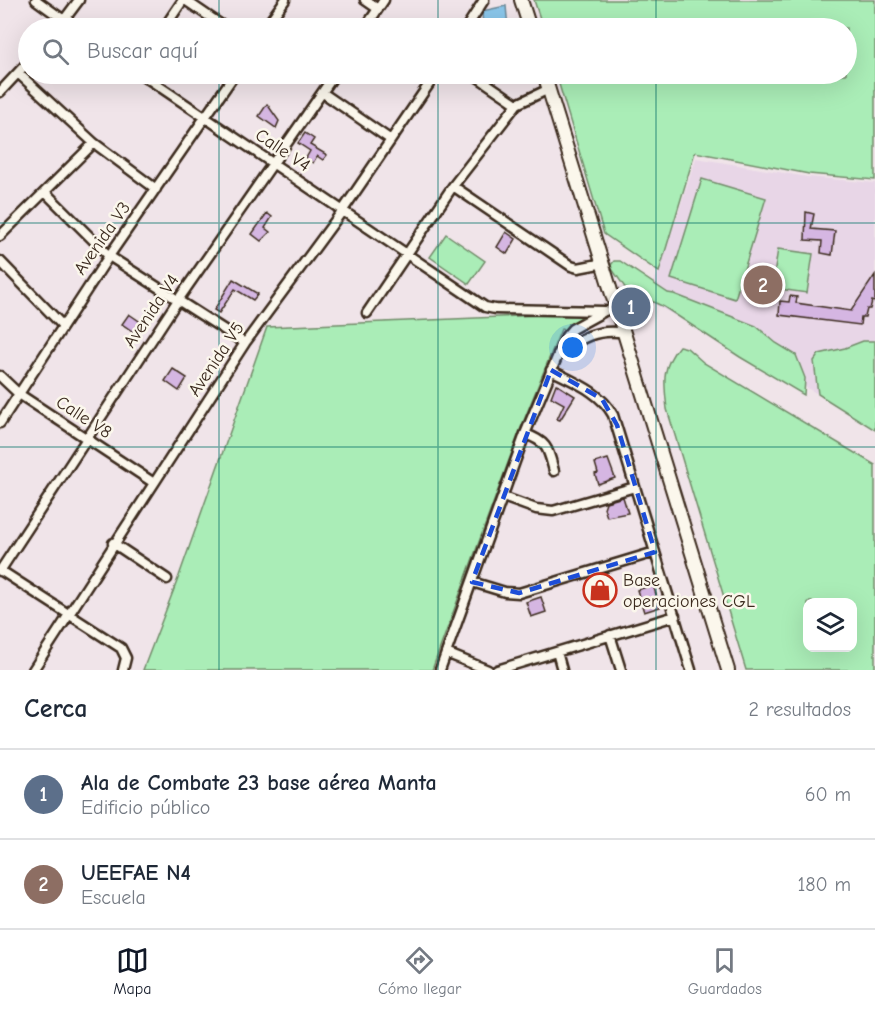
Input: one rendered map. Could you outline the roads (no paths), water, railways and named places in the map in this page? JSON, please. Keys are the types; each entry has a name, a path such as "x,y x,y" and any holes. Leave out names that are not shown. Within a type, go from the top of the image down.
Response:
{"street":[{"path":"36,0 55,18"},
{"path":"67,18 80,0"},
{"path":"171,18 184,0 211,18"},
{"path":"272,18 285,0"},
{"path":"365,0 378,9"},
{"path":"372,18 384,0"},
{"path":"472,18 484,0"},
{"path":"521,0 527,18"},
{"path":"0,92 18,73"},
{"path":"30,84 94,143 156,189"},
{"name":"Calle V4","path":"156,84 485,307 605,310"},
{"name":"Avenida V3","path":"0,423 109,256 228,84"},
{"name":"Avenida V4","path":"0,571 178,300 329,84"},
{"name":"Avenida V5","path":"33,670 245,343 343,210 429,84"},
{"path":"488,84 517,104"},
{"path":"547,84 728,670"},
{"path":"367,313 453,186 517,104 549,89"},
{"path":"323,93 391,140"},
{"path":"0,236 94,143"},
{"path":"453,186 571,266 604,263"},
{"path":"45,192 109,256 245,343"},
{"path":"0,261 63,326"},
{"path":"440,670 525,434 566,336 572,329 617,305"},
{"path":"558,355 584,338 600,332 625,333"},
{"path":"551,370 597,395 608,405 617,425 691,670"},
{"name":"Calle V8","path":"0,376 19,394 154,483"},
{"path":"525,434 537,439 547,447 554,471"},
{"path":"503,497 536,509 553,511 635,487"},
{"path":"114,543 167,579"},
{"path":"472,582 505,592 519,593 655,552"},
{"path":"0,571 121,648 126,658 123,670"},
{"path":"497,670 675,615"},
{"path":"610,635 621,670"},
{"path":"557,652 562,670"},
{"path":"446,653 488,670"}],"water":[{"path":"506,6 507,18 482,18 482,11"}],"place":[{"name":"UEEFAE N4","path":"763,285"},
{"name":"Ala de Combate 23 base aérea Manta","path":"631,307"},
{"name":"Base operaciones CGL","path":"600,590"}]}
